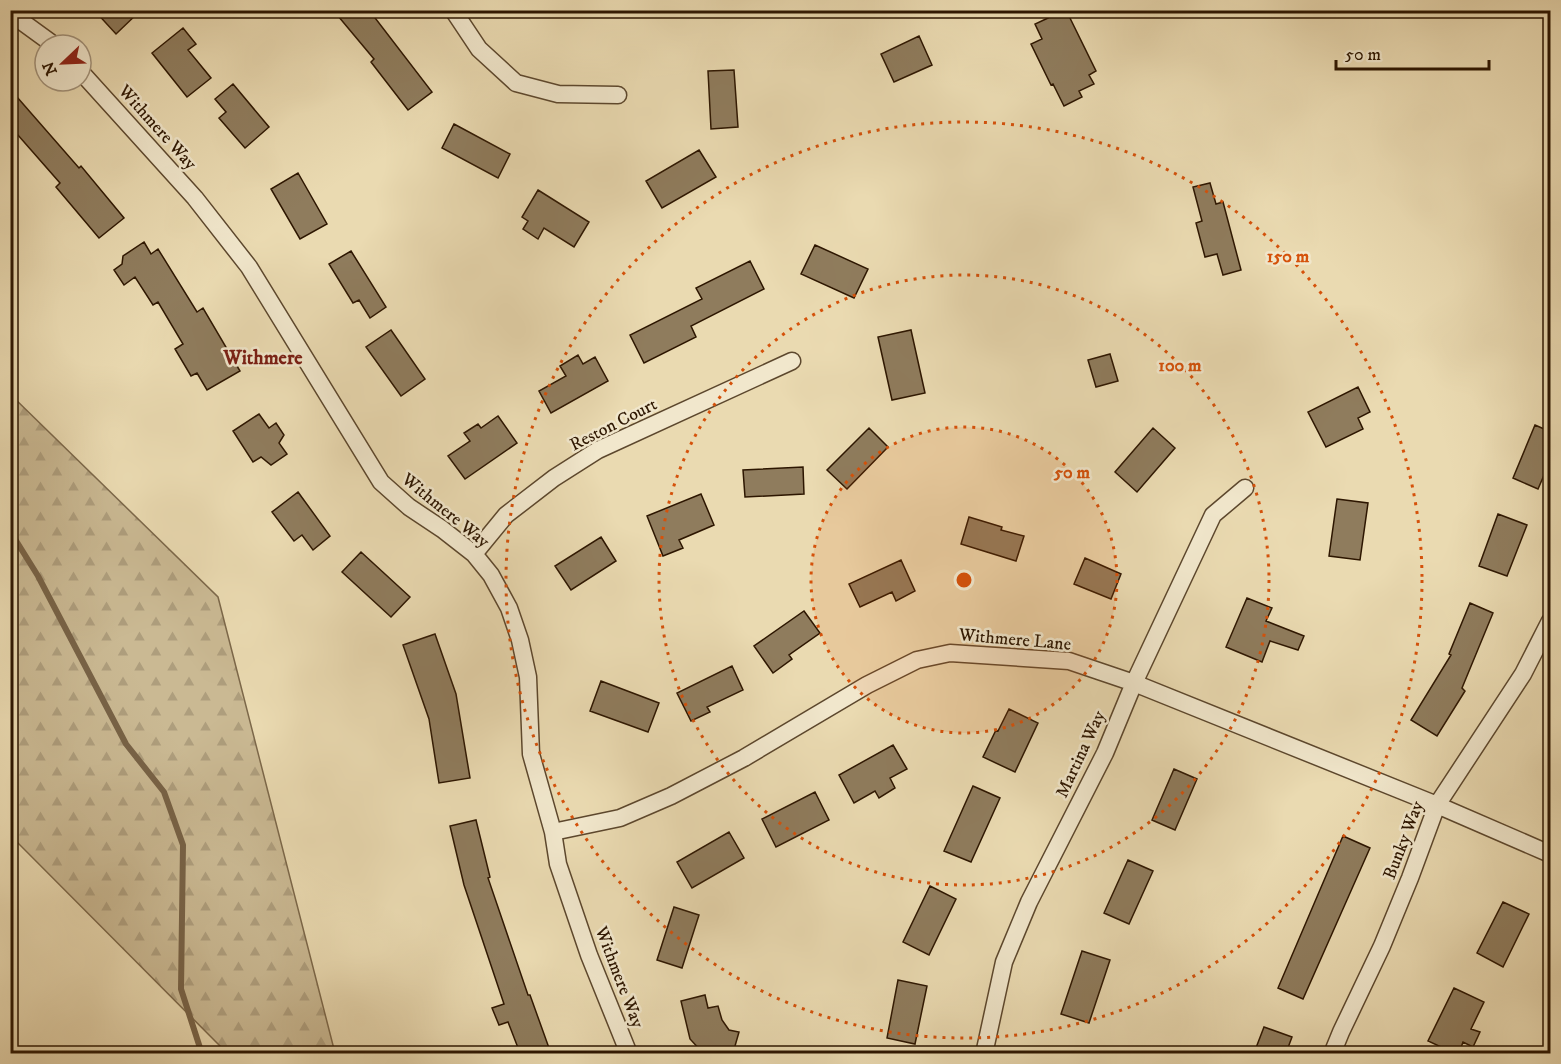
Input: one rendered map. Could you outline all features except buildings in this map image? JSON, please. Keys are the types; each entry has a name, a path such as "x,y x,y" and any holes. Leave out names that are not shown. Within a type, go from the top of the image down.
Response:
{"street":[{"path":"453,10 479,49 516,82 558,94 618,95"},
{"path":"10,13 38,33"},
{"name":"Withmere Way","path":"93,85 195,198 249,267 381,482 409,507 474,554 491,575 509,608 520,640 528,677 531,754 553,832 558,864 589,955 629,1053"},
{"name":"Reston Court","path":"474,554 506,514 554,478 598,450 792,361"},
{"name":"Martina Way","path":"984,1053 1004,962 1029,902 1105,753 1134,683 1213,515 1245,488"},
{"name":"Bunky Way","path":"1332,1053 1386,936 1437,806 1523,674 1551,621"},
{"name":"Withmere Lane","path":"553,832 620,818 671,796 744,758 867,685 917,660 950,652 1069,661 1134,683 1437,806 1551,855"}],"green space":[{"path":"11,395 218,597 335,1053 227,1053 11,836"}],"waterway":[{"path":"10,531 38,576 126,744 164,792 183,845 181,989 202,1054"}],"district":[{"name":"Withmere","path":"263,357"}]}
